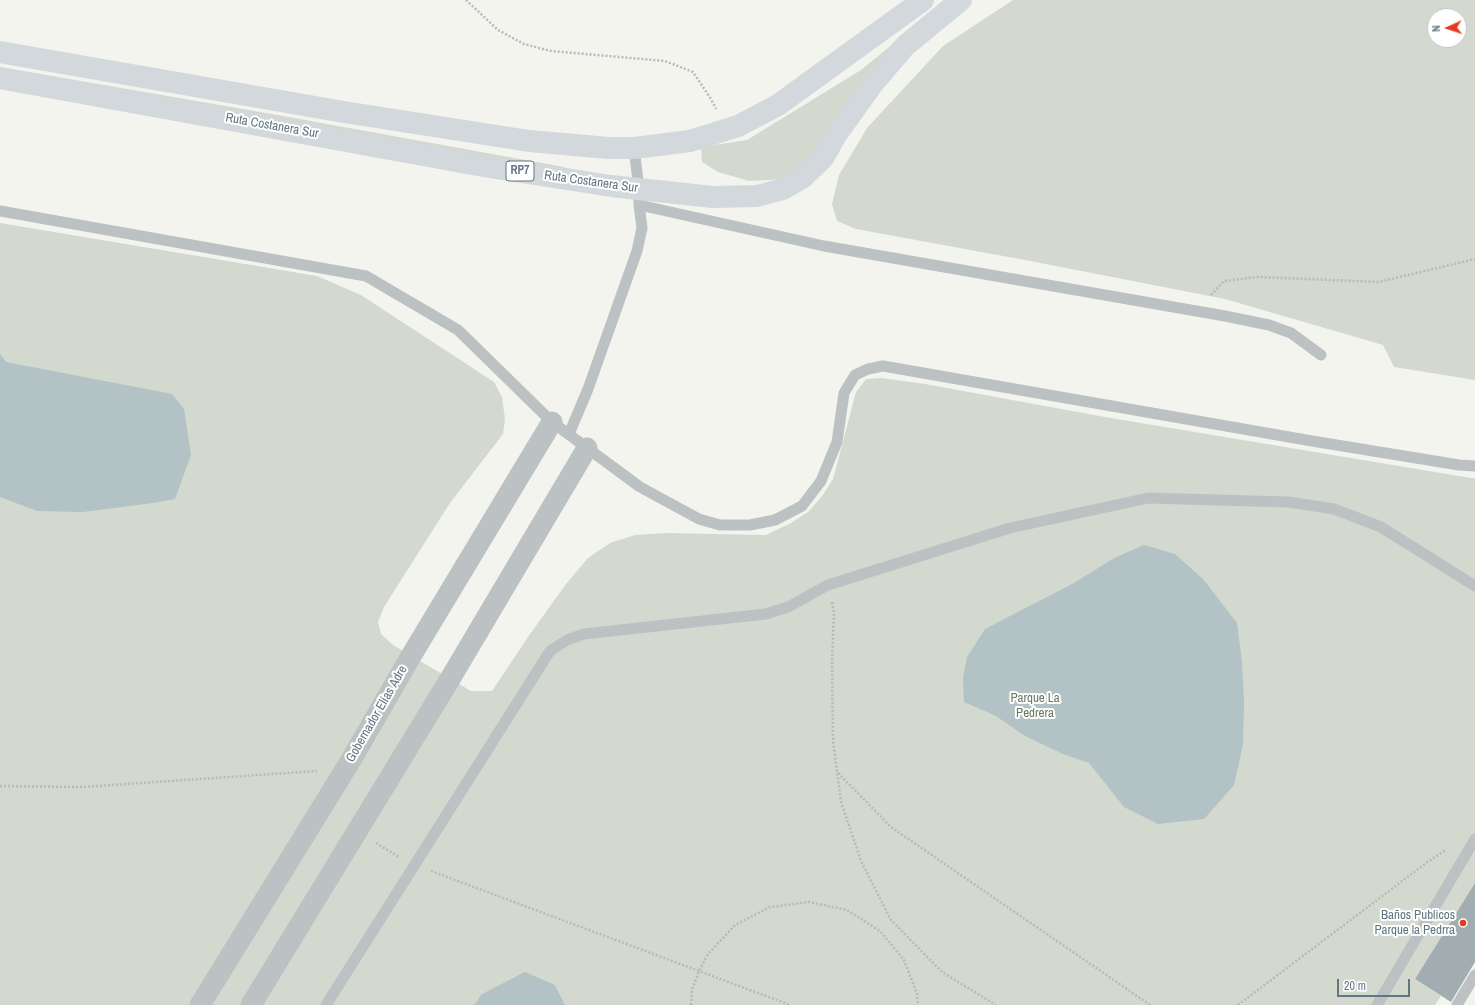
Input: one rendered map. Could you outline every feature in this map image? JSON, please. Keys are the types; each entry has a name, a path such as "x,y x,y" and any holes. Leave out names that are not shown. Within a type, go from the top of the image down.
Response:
{"main road":[{"name":"Ruta Costanera Sur","path":"0,52 344,112 529,142 608,148 634,148 690,142 738,126 778,105 923,0"},
{"name":"Ruta Costanera Sur","path":"0,78 489,167 610,186 639,197 758,196 783,189 802,178 823,158 836,135 871,86 905,46 961,0"}],"street":[{"name":"Gobernador Elías Adre","path":"200,1005 345,769 552,422"},
{"path":"251,1005 450,679 587,448"}],"lane":[{"path":"569,434 588,389 637,251 642,228 634,148"},
{"path":"639,197 824,246 1262,323 1291,333 1321,355"},
{"path":"0,211 366,276 458,330 552,422 640,487 699,519 720,525 750,525 775,520 802,506 821,481 837,442 844,393 855,375 868,369 883,366 1328,443 1459,465 1475,466"},
{"path":"326,1005 550,651 567,640 584,634 766,614 788,607 828,585 1010,528 1148,498 1288,502 1334,510 1381,527 1475,586"},
{"path":"1377,1005 1475,839"},
{"path":"1457,1005 1475,975"}],"path":[{"path":"466,0 498,30 524,44 551,51 665,61 693,72 711,99 726,131"},
{"path":"1196,311 1224,281 1258,277 1379,282 1475,258"},
{"path":"828,585 834,613 832,661 833,741 842,802 861,861 891,920 942,972 996,1005"},
{"path":"0,786 82,787 345,769"},
{"path":"838,773 891,827 1150,1005"},
{"path":"357,833 414,865 790,1005"},
{"path":"1238,1005 1426,863 1450,847"},
{"path":"691,1005 692,990 699,971 708,954 735,925 770,907 809,902 847,910 880,931 904,960 917,994 918,1005"}],"green space":[{"path":"947,0 811,161 787,179 749,181 718,172 702,162 701,147 747,140 861,70"},
{"path":"1013,0 1475,0 1475,380 1394,367 1383,345 1225,299 856,229 837,221 832,204 839,175 867,128 943,46"},
{"path":"0,67 564,167 563,175"},
{"name":"Parque La Pedrera","path":"0,223 317,276 361,295 494,382 502,397 505,419 503,434 450,503 384,607 378,622 381,634 393,645 471,691 492,691 566,584 588,558 610,543 635,535 667,533 766,535 791,523 808,512 823,495 833,479 856,392 866,379 881,378 925,384 1105,417 1475,478 1475,883 1415,979 1441,996 1435,1005 0,1005"}],"shaded area":[{"path":"0,354 6,362 172,394 184,409 191,455 175,499 83,512 37,511 0,497"},
{"path":"1144,545 1175,554 1203,579 1237,623 1242,662 1244,702 1243,745 1234,785 1204,819 1158,824 1124,807 1089,763 1063,754 1025,736 996,716 964,702 963,678 967,657 985,629 1074,583 1114,558"},
{"path":"525,972 555,985 565,1005 474,1005 482,994"}],"building":[{"name":"Baños Publicos Parque la Pedrra","path":"1475,883 1475,962 1451,1002 1415,979"}],"place":[{"name":"Baños Publicos Parque la Pedrra","path":"1463,923"}]}
